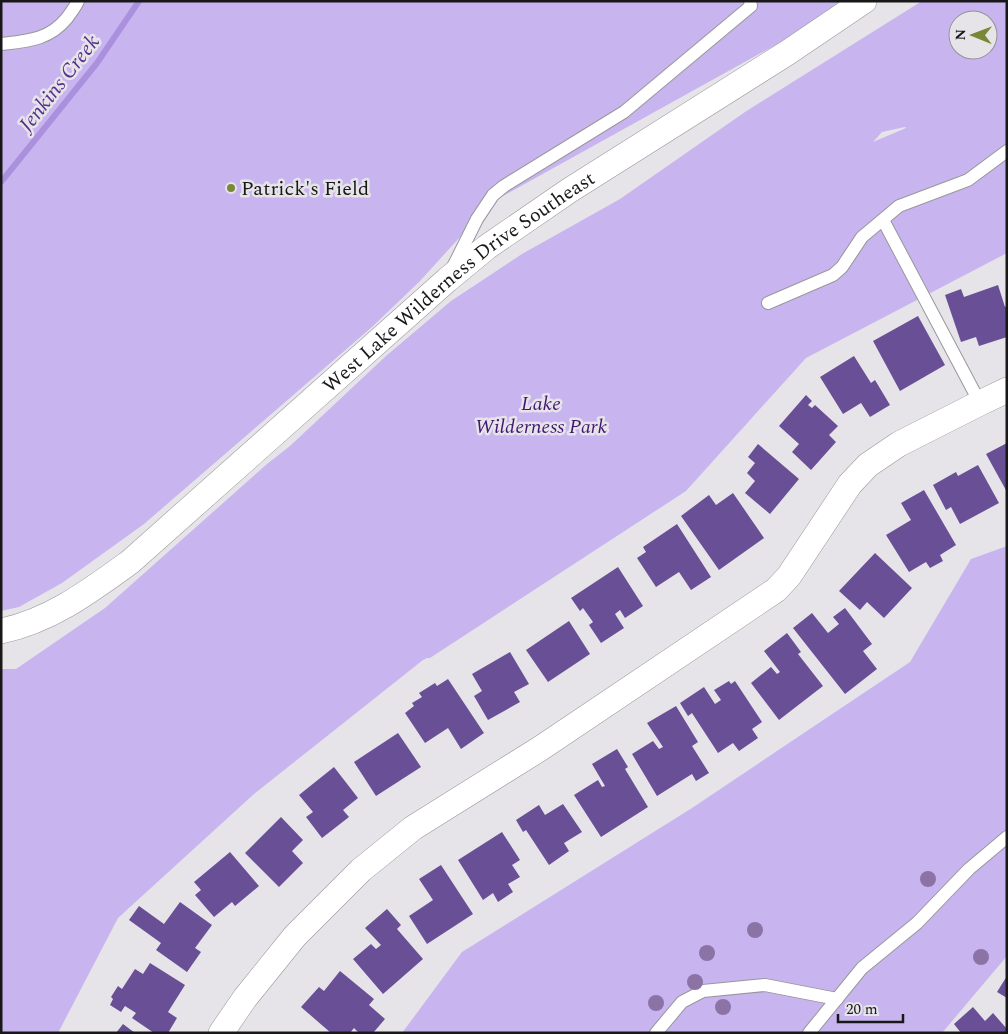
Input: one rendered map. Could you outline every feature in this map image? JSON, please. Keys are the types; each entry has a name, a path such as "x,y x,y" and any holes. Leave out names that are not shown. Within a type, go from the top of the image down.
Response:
{"street":[{"name":"West Lake Wilderness Drive Southeast","path":"1,631 17,628 55,611 81,597 130,562 447,280 488,247 570,190 787,53 864,1"},
{"path":"221,1033 245,998 295,936 361,870 413,828 541,748 776,590 789,576 850,484 868,465 899,444 1007,390"}],"lane":[{"path":"1,44 46,36 60,26 75,8 78,1"},
{"path":"447,280 478,219 493,195 504,186 624,112 751,6 750,1"},
{"path":"768,303 833,275 842,268 862,237 900,206 968,180 1007,151"},
{"path":"883,220 980,403"},
{"path":"809,1033 862,968 917,923 970,869 1007,837"},
{"path":"656,1033 682,1002 703,991 764,985 837,999"}],"green space":[{"path":"1,1 850,1 808,27 492,202 419,282 372,327 144,524 62,583 19,607 1,611"},
{"name":"Lake Wilderness Park","path":"922,1 1007,1 1007,253 806,358 686,491 430,658 423,660 254,794 118,918 58,1033 1,1033 1,669 16,669 105,608 267,464 290,446 386,356 451,301 522,254 620,199 745,112","holes":["906,128 873,142 882,132"]},
{"path":"1007,546 1007,956 942,1033 402,1033 462,952 692,808 910,662 971,559"}],"building":[{"path":"998,285 1005,307 1007,306 1007,337 979,346 976,337 961,342 945,295 961,289 964,297"},
{"path":"918,316 945,365 900,391 873,341"},
{"path":"854,356 871,383 875,380 890,405 870,417 861,403 843,414 820,377"},
{"path":"806,395 812,401 808,405 812,408 815,405 838,426 829,435 836,442 811,470 792,452 799,444 779,426"},
{"path":"1007,443 1007,492 986,454"},
{"path":"758,444 799,479 770,514 745,493 755,481 747,473 755,463 748,457"},
{"path":"978,465 999,503 960,524 951,507 946,510 933,485 956,472 958,476"},
{"path":"924,490 956,545 940,555 943,561 930,568 926,562 909,572 886,535 911,520 901,503"},
{"path":"733,493 764,538 719,570 681,516 709,495 716,505"},
{"path":"677,524 711,577 691,590 679,572 656,587 637,558 646,552 643,547"},
{"path":"875,553 912,588 884,618 867,602 860,610 839,591"},
{"path":"618,567 643,606 625,618 620,610 615,614 624,628 601,643 589,625 593,622 583,608 580,611 571,598"},
{"path":"845,608 872,644 863,651 877,669 845,694 793,628 812,613 828,633 839,624 833,617"},
{"path":"569,621 590,654 548,682 526,650"},
{"path":"787,633 801,652 798,654 823,686 779,720 751,683 771,667 777,674 780,672 764,651"},
{"path":"510,652 529,684 514,692 520,702 488,720 474,696 482,691 472,674"},
{"path":"448,679 484,733 461,749 448,728 425,743 405,713 414,706 412,703 422,697 419,693 435,683 437,686"},
{"path":"729,681 731,684 735,681 762,722 752,729 758,738 739,751 733,743 718,753 692,713 688,716 680,703 704,687 715,704 721,700 714,690"},
{"path":"676,706 698,742 692,746 709,773 696,781 692,774 657,796 632,754 653,741 659,749 663,747 647,723"},
{"path":"398,733 421,767 376,796 354,762"},
{"path":"617,749 628,767 625,769 648,807 601,837 574,795 598,780 602,787 605,786 592,764"},
{"path":"334,767 358,798 343,810 349,817 322,838 306,817 313,812 299,795"},
{"path":"563,804 582,832 564,843 569,851 549,865 526,830 523,832 516,820 539,805 545,815"},
{"path":"281,817 303,840 292,851 303,863 279,887 245,853"},
{"path":"502,832 520,860 512,865 520,877 508,884 513,892 498,902 493,893 483,900 458,860"},
{"path":"230,852 259,886 235,906 232,902 214,917 195,895 201,890 194,882"},
{"path":"441,865 473,914 427,944 409,916 433,900 419,879"},
{"path":"180,902 212,925 195,948 201,952 187,972 156,950 161,943 129,920 139,906 164,924"},
{"path":"387,909 401,925 397,929 423,959 383,994 353,959 371,944 376,949 381,945 365,928"},
{"path":"150,963 185,985 168,1012 177,1018 168,1033 154,1033 132,1018 136,1013 125,1006 121,1012 110,1005 113,999 111,997 118,986 122,989 135,969 143,974"},
{"path":"340,971 374,999 369,1005 385,1019 373,1033 359,1033 354,1028 350,1033 331,1033 301,1007 319,987 324,991"},
{"path":"1007,976 1007,998 997,992"},
{"path":"973,1007 985,1021 993,1013 1007,1029 1007,1033 961,1033 954,1024"},
{"path":"123,1024 135,1033 116,1033"}],"waterway":[{"name":"Jenkins Creek","path":"1,182 97,63 139,1"}],"place":[{"name":"Patrick's Field","path":"231,188"}]}
